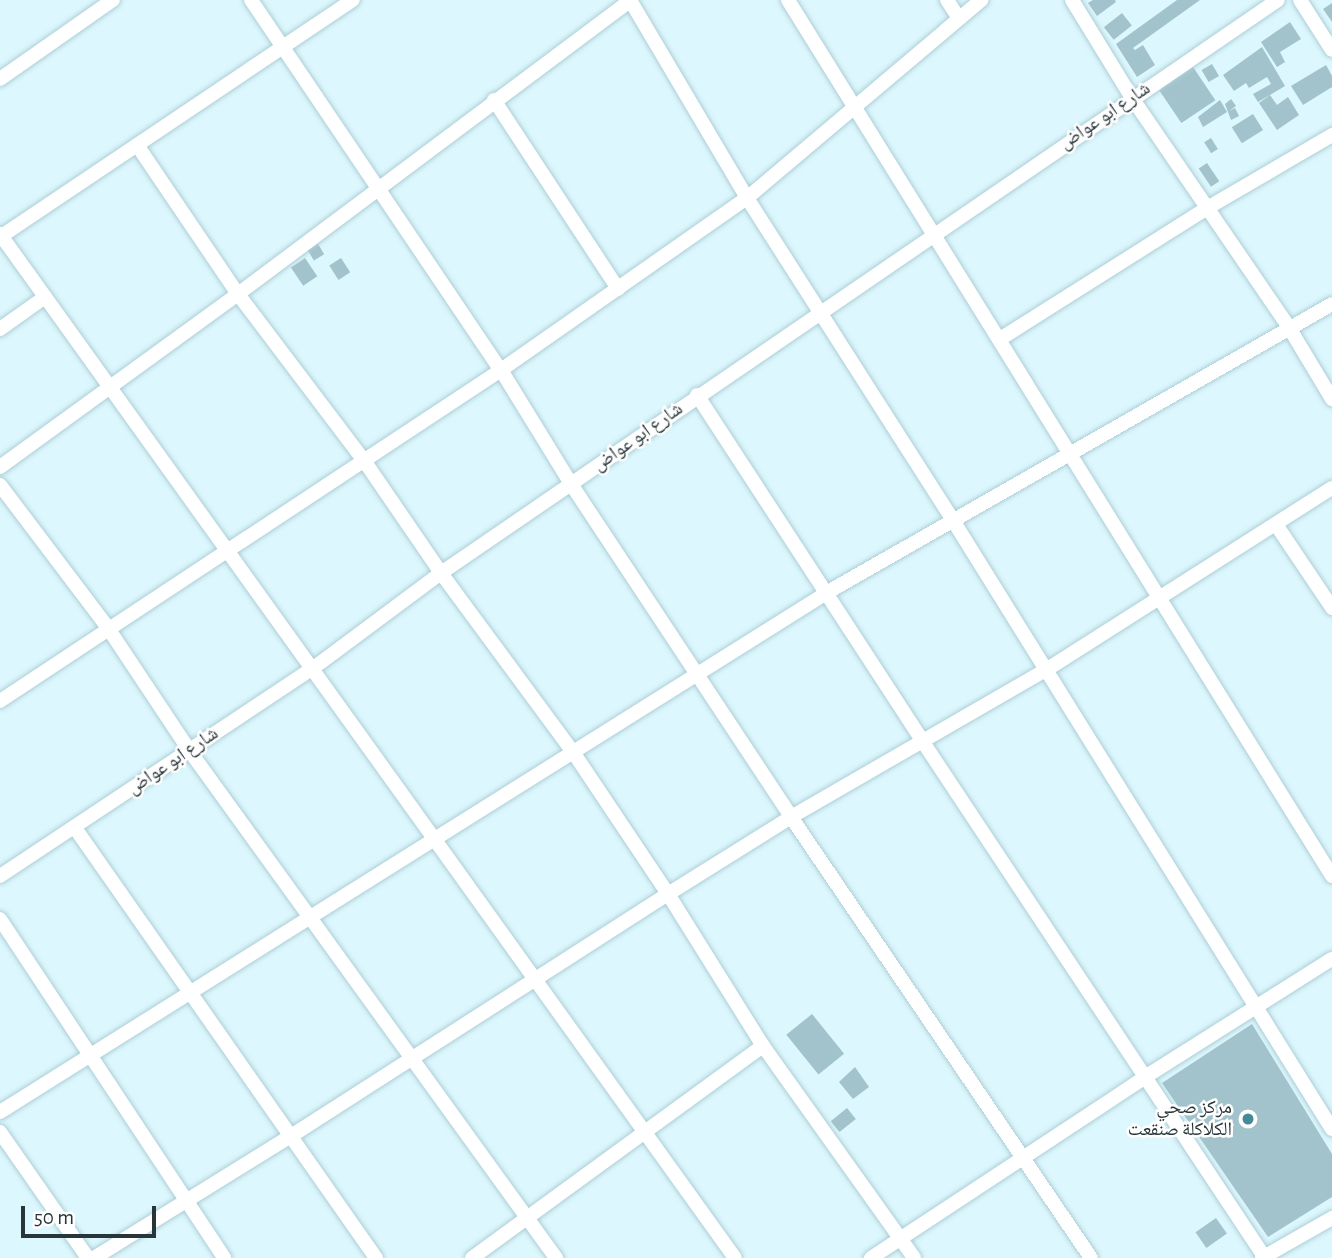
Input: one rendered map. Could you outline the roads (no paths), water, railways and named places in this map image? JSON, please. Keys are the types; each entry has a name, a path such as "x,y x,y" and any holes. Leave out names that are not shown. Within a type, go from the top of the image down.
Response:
{"street":[{"path":"0,79 113,0"},
{"path":"251,0 501,370 571,484 791,817 1091,1258"},
{"path":"354,0 1,236 533,978 648,1132 735,1258"},
{"path":"0,467 238,294 631,0 747,198 954,522 1332,1129"},
{"path":"788,0 1332,876"},
{"path":"947,0 958,17"},
{"path":"0,701 501,370 747,198 981,0"},
{"path":"1072,0 1132,98 1209,207 1290,329 1332,399"},
{"name":"شارع ابو عواض","path":"0,876 312,668 440,573 1278,0"},
{"path":"1300,0 1332,50"},
{"path":"494,100 618,289"},
{"path":"1000,339 1209,207 1332,135"},
{"path":"137,145 238,294 363,459 440,573 573,752 668,894 763,1046 914,1258"},
{"path":"0,329 45,298"},
{"path":"0,1112 828,592 1332,304"},
{"path":"697,396 1264,1258 1332,1218"},
{"path":"0,485 108,628 189,750 556,1258"},
{"path":"94,1258 187,1202 412,1059 533,978 791,817 1046,670 1158,597 1277,526 1332,488"},
{"path":"1277,526 1332,608"},
{"path":"75,828 191,990 376,1258"},
{"path":"0,919 224,1258"},
{"path":"871,1258 1145,1077 1332,959"},
{"path":"472,1258 763,1046"},
{"path":"0,1132 88,1258"}],"place":[{"name":"مركز صحي الكلاكلة صنقعت","path":"1248,1119"}]}
